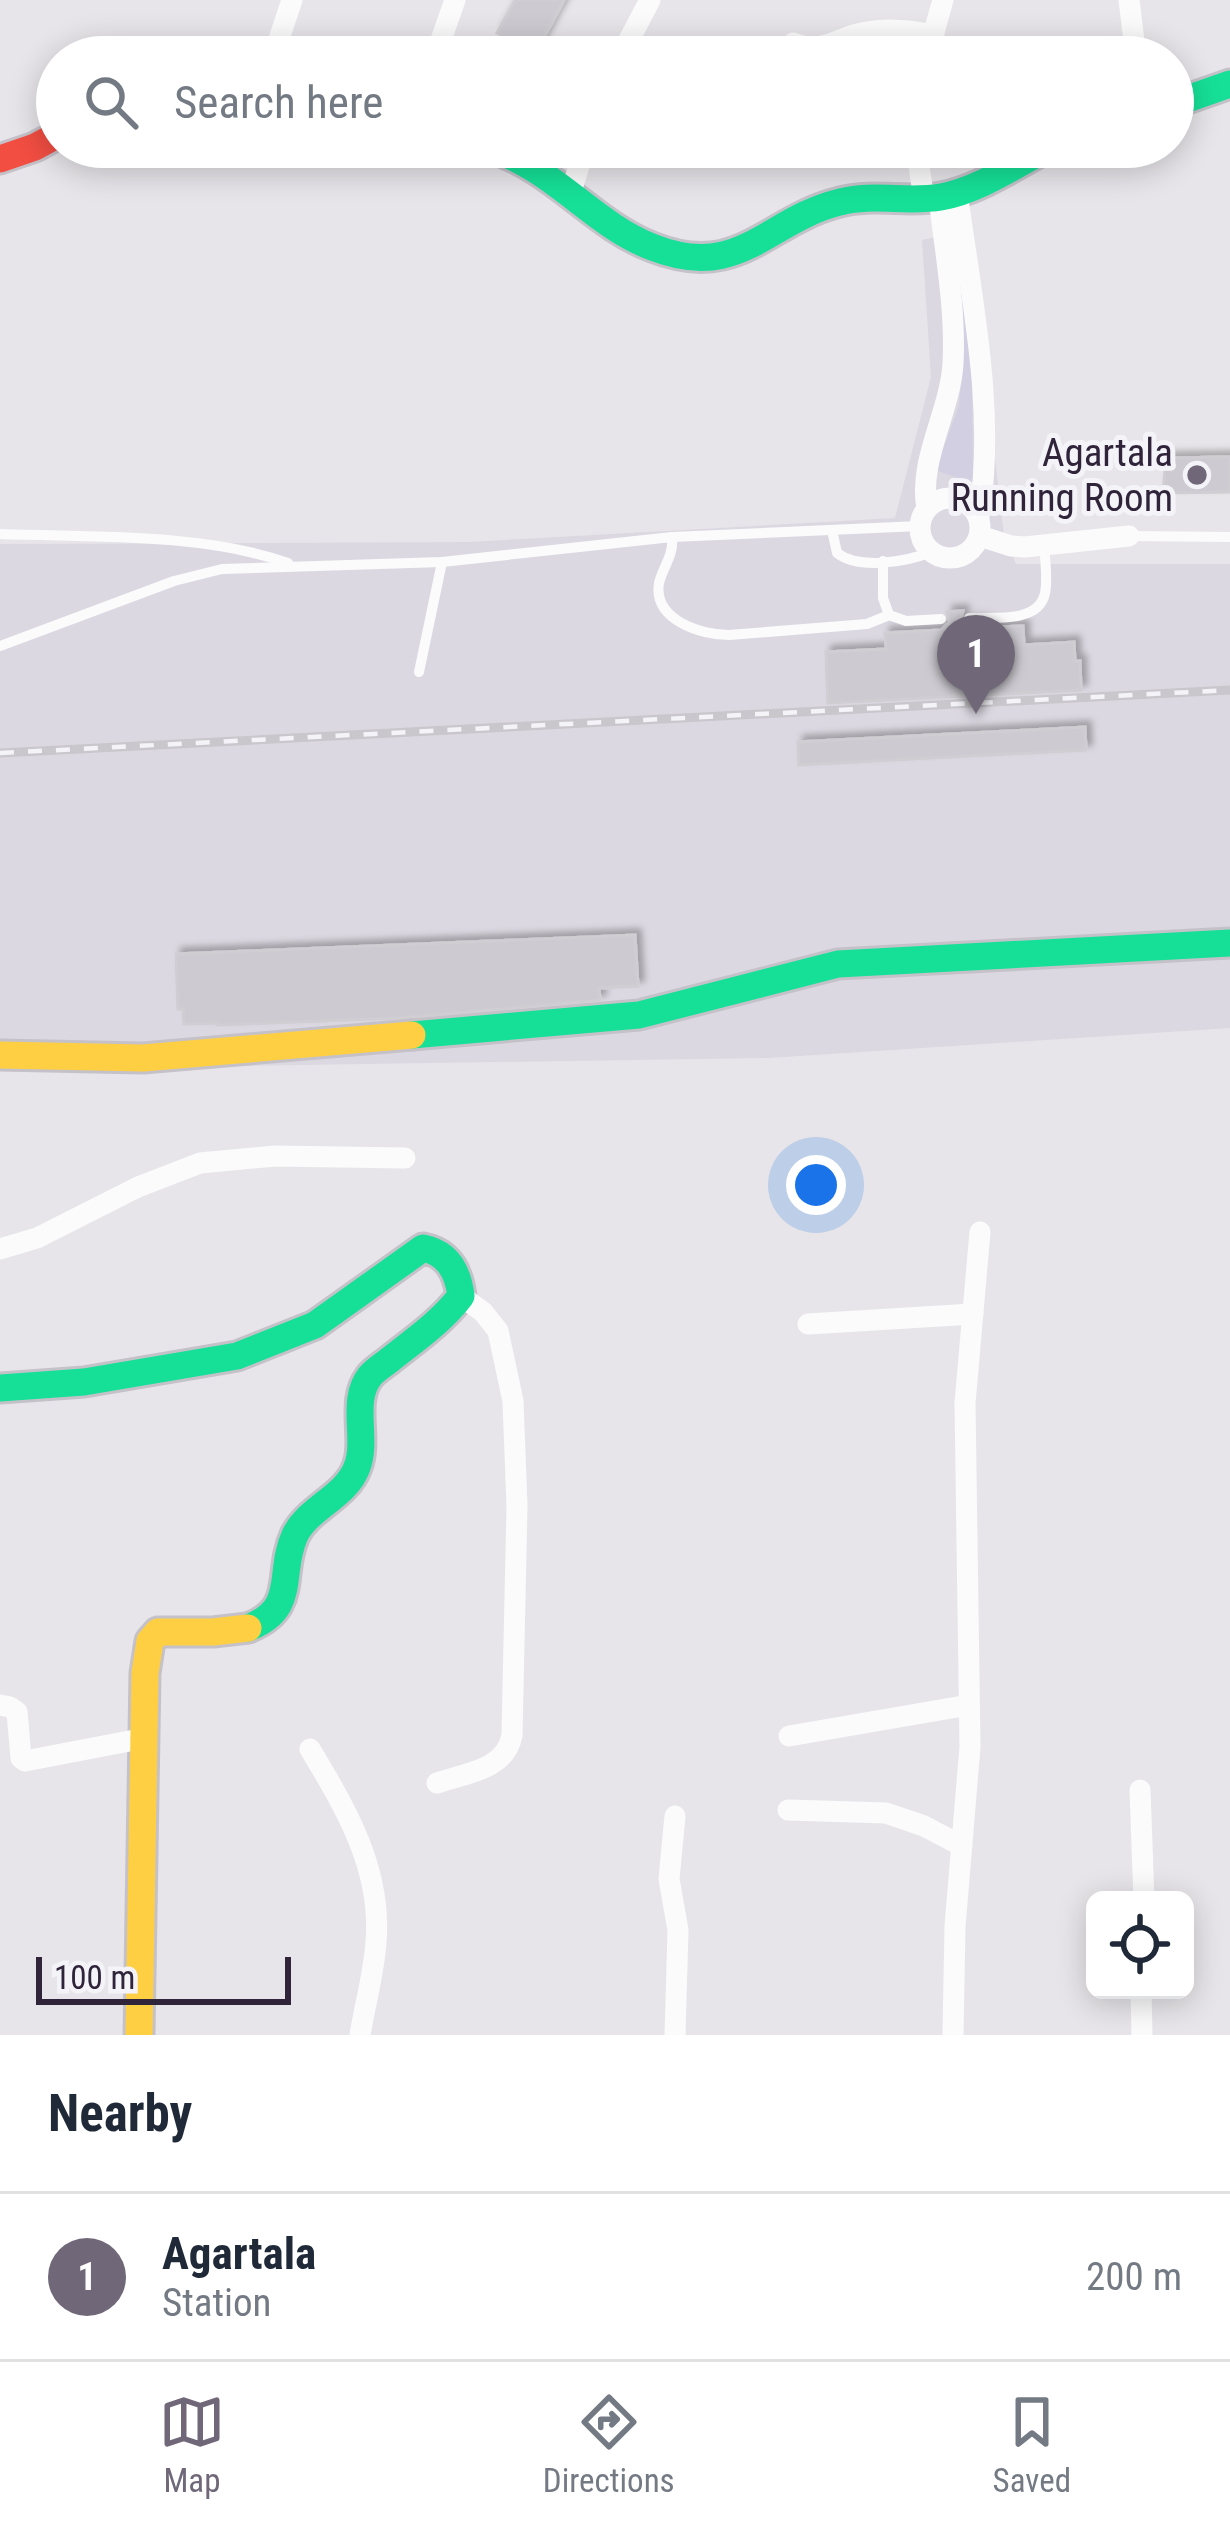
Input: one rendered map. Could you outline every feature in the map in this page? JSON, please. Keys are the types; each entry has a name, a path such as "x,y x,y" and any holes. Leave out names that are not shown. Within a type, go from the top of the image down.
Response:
{"street":[{"path":"280,36 292,0"},
{"path":"442,36 455,0"},
{"path":"631,36 650,0"},
{"path":"934,36 944,0"},
{"path":"1129,0 1133,36"},
{"path":"850,36 886,29 905,36"},
{"path":"1194,79 1230,68"},
{"path":"1194,97 1230,84"},
{"path":"0,159 36,146"},
{"path":"536,168 626,235 680,256 703,258 747,249 831,204 880,196 940,196 1002,168"},
{"path":"571,192 578,168"},
{"path":"926,168 940,196 983,397 985,462 979,526 968,553 950,559 932,552 921,536 924,485 951,387 954,344 940,196"},
{"path":"924,517 935,502 955,498 973,507 979,526 1011,546 1129,536"},
{"path":"0,1055 143,1058 639,1016 838,964 1230,943"},
{"path":"0,1249 37,1238 138,1187 200,1163 275,1156 405,1158"},
{"path":"953,2035 955,1926 970,1747 965,1403 980,1232"},
{"path":"0,1388 84,1382 238,1356 316,1324 423,1248 444,1256 460,1282 461,1296 449,1312 369,1377 358,1414 356,1468 349,1482 301,1527 292,1542 281,1604 268,1618 237,1632 175,1630 158,1632 150,1642 145,1673 139,2035"},
{"path":"437,1783 496,1762 509,1748 512,1735 517,1506 513,1401 498,1331 461,1296"},
{"path":"808,1324 973,1314"},
{"path":"0,1705 17,1712 25,1761 145,1738"},
{"path":"789,1736 969,1705"},
{"path":"310,1749 349,1815 374,1894 376,1938 360,2035"},
{"path":"1139,1790 1144,1891"},
{"path":"788,1810 886,1813 962,1846"},
{"path":"675,1816 670,1879 678,1930 675,2035"},
{"path":"1141,1999 1142,2035"}],"lane":[{"path":"0,646 174,581 222,569 442,562 672,537 832,530 924,517"},
{"path":"832,530 833,544 843,559 908,560 932,552"},
{"path":"0,534 238,548 297,566"},
{"path":"1129,536 1230,537"},
{"path":"672,537 659,598 688,628 729,635 867,624 889,615 906,621 941,620"},
{"path":"969,618 1033,612 1045,596 1044,544"},
{"path":"883,561 883,598 889,615"},
{"path":"419,672 442,562"}],"shaded area":[{"path":"951,210 972,375 973,483 935,470 959,406 962,373"},
{"path":"968,230 1004,535 1016,564 1230,564 1230,1028 769,1058 97,1068 0,1047 0,544 470,542 895,518 931,377 922,240"}],"building":[{"path":"515,0 564,0 545,36 497,33"},
{"name":"Agartala Running Room","path":"1230,457 1230,492 1163,493 1166,458"},
{"path":"963,611 960,622 969,628 1023,626 1024,645 1074,642 1081,690 828,703 826,652 886,649 885,633 941,630 950,622 947,612"},
{"path":"1085,727 1086,750 799,765 798,742"},
{"path":"635,935 638,986 599,988 600,1000 400,1018 217,1025 184,1024 183,1009 178,1009 176,954"}],"railway":[{"path":"0,753 1230,690"}],"traffic: fast":[{"path":"1194,97 1230,84"},
{"path":"532,168 630,237 682,256 708,257 731,253 840,202 955,194 1011,168"},
{"path":"412,1035 639,1015 838,964 1230,943"},
{"path":"0,1388 84,1382 237,1356 315,1325 423,1248 445,1259 461,1296 437,1322 370,1376 361,1397 357,1467 345,1486 301,1525 290,1549 281,1600 264,1620 248,1628"}],"traffic: slow":[{"path":"0,1055 143,1058 412,1035"},
{"path":"139,2035 145,1673 150,1641 158,1632 248,1628"}],"traffic: jam":[{"path":"0,159 36,146"}],"place":[{"name":"Agartala Running Room","path":"1197,475"},
{"name":"Agartala","path":"976,714"}]}
